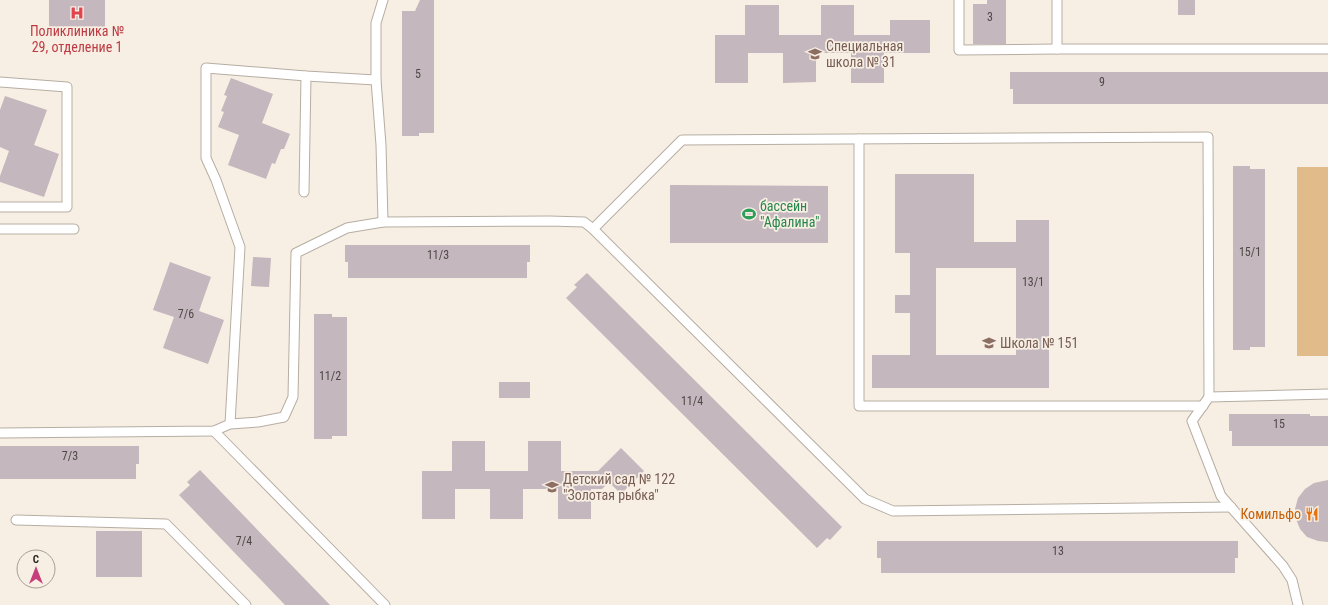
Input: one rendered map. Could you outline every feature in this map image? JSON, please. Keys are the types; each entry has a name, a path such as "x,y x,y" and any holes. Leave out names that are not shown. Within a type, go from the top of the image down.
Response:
{"lane":[{"path":"382,0 376,23 376,80 381,145 383,222"},
{"path":"959,0 959,50 1328,49"},
{"path":"1057,0 1058,49"},
{"path":"230,424 240,247 216,180 206,158 206,68 376,80"},
{"path":"304,192 306,76"},
{"path":"0,82 67,87 67,207 0,207"},
{"path":"594,229 682,140 1208,137 1209,397 1192,422 1221,496 1283,566 1292,580 1298,605"},
{"path":"859,139 859,406 1203,406"},
{"path":"0,433 214,431 230,424 258,422 284,417 293,397 296,253 347,228 383,222 584,222 594,229 865,499 893,511 1231,507"},
{"path":"0,229 74,229"},
{"path":"1209,397 1328,394"},
{"path":"214,431 385,605"},
{"path":"16,520 166,524 246,605"}],"shaded area":[{"path":"1297,167 1328,167 1328,356 1297,356"}],"building":[{"name":"Поликлиника № 29, отделение 1","path":"49,0 105,0 105,36 49,36"},
{"path":"420,0 434,0 434,133 419,133 419,136 402,136 402,11 415,11"},
{"path":"987,0 1006,0 1006,44 973,44 973,4 987,4"},
{"path":"1178,0 1195,0 1195,15 1178,15"},
{"path":"745,5 779,5 779,35 821,35 821,5 854,5 854,35 890,35 890,20 930,20 930,53 884,53 884,83 851,83 851,53 816,53 816,82 783,83 783,53 748,53 748,83 715,83 715,35 745,35"},
{"path":"1010,72 1328,72 1328,104 1013,104 1013,89 1010,89"},
{"path":"231,78 273,94 262,123 290,134 284,149 281,149 275,164 272,163 266,179 228,165 239,135 218,127 224,112 221,111 227,96 224,95"},
{"path":"5,96 47,110 34,145 59,154 44,197 0,182 0,176 9,151 0,147 0,110"},
{"path":"1233,166 1250,166 1250,169 1265,169 1265,347 1250,347 1250,350 1233,350"},
{"path":"895,174 974,174 974,242 1016,242 1016,220 1049,220 1049,388 872,388 872,355 910,355 910,313 895,313 895,295 910,295 910,253 895,253","holes":["936,268 1016,268 1016,355 936,355"]},
{"name":"бассейн \"Афалина\"","path":"670,185 828,186 828,243 670,243"},
{"path":"345,245 530,245 530,262 527,262 527,278 348,278 348,262 345,262"},
{"path":"253,257 271,258 269,287 251,286"},
{"path":"170,262 211,277 199,311 224,320 208,364 163,348 174,317 153,310"},
{"path":"587,273 842,527 830,540 827,538 817,548 566,298 577,287 574,285"},
{"path":"314,314 332,314 332,317 347,317 347,436 332,436 332,439 314,439"},
{"path":"499,382 530,382 530,398 499,398"},
{"path":"1229,414 1310,414 1310,416 1328,416 1328,446 1232,446 1232,431 1229,431"},
{"path":"452,441 485,441 485,471 528,471 528,441 561,441 561,471 598,471 621,448 644,471 621,494 609,482 602,489 591,489 591,519 558,519 558,489 523,489 523,519 490,519 490,489 455,489 455,519 422,519 422,471 452,471"},
{"path":"0,446 139,446 139,464 136,464 136,479 0,479"},
{"path":"200,470 330,605 285,605 179,495 190,485 187,482"},
{"name":"Комильфо","path":"1328,480 1328,542 1318,541 1307,537 1300,529 1296,519 1295,509 1298,498 1305,489 1314,483"},
{"path":"96,531 142,531 142,577 96,577"},
{"path":"877,541 1238,541 1238,558 1235,558 1235,573 881,573 881,558 877,558"}],"place":[{"name":"Поликлиника № 29, отделение 1","path":"77,13"},
{"name":"Специальная школа № 31","path":"815,54"},
{"name":"бассейн \"Афалина\"","path":"749,214"},
{"name":"Школа № 151","path":"989,343"},
{"name":"Детский сад № 122 \"Золотая рыбка\"","path":"552,487"},
{"name":"Комильфо","path":"1312,514"}]}
